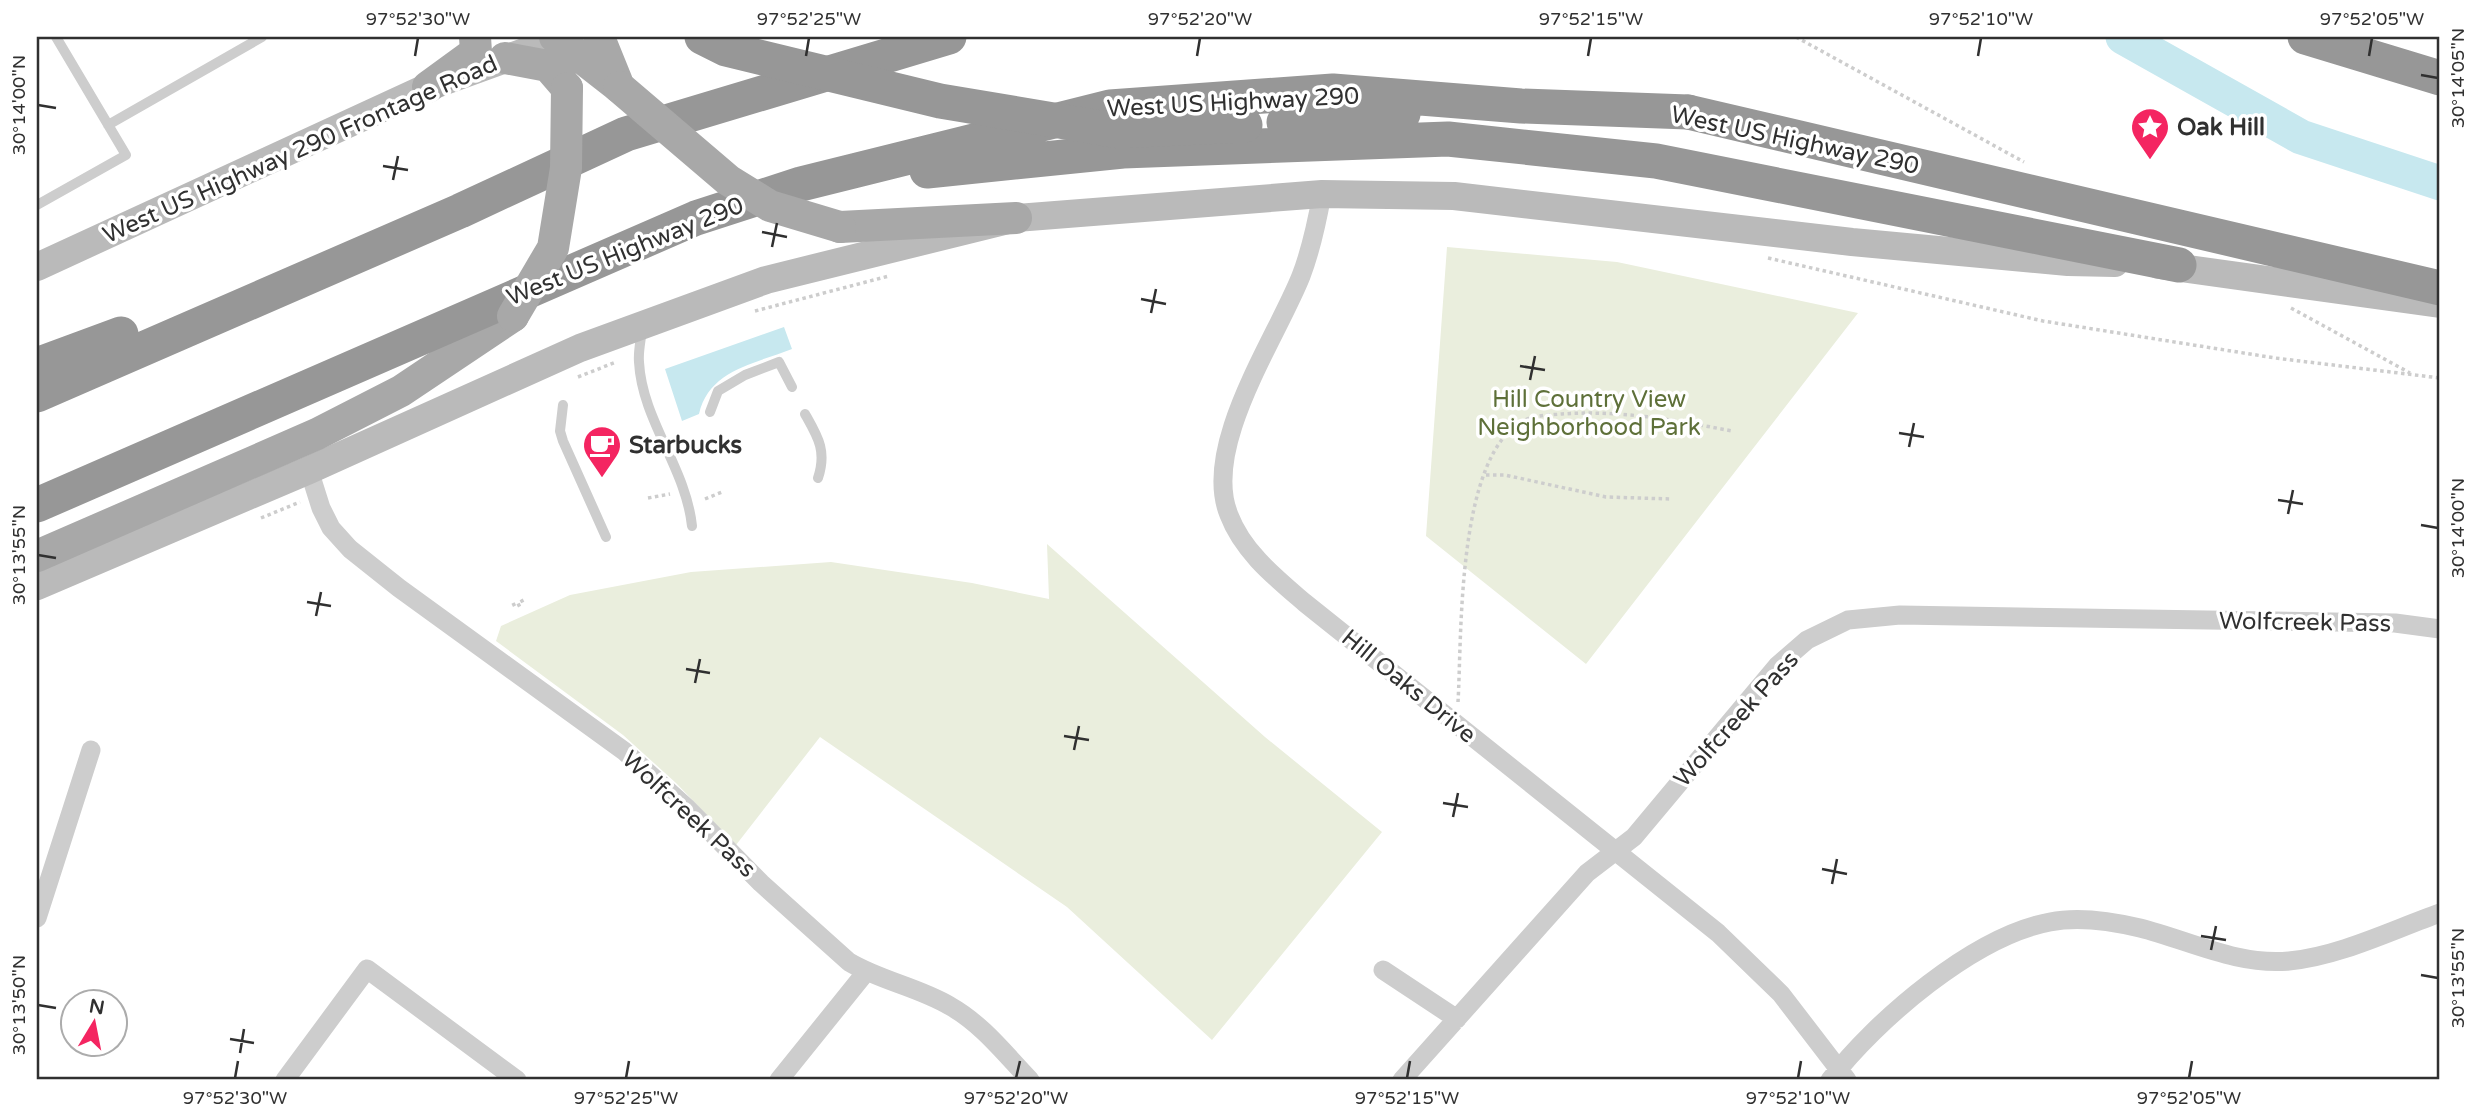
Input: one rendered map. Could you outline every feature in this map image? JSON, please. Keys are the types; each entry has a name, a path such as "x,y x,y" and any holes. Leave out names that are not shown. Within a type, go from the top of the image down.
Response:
{"highway":[{"path":"702,37 726,49 940,101 1119,131 1521,106"},
{"path":"37,395 460,211 626,134 949,37"},
{"path":"2305,37 2440,78"},
{"name":"West US Highway 290","path":"37,505 696,218 801,184 1110,107 1333,91 1521,106 1688,112 2440,288"},
{"path":"801,184 1123,151 1448,139 1656,161 2179,265"},
{"path":"37,365 460,211"}],"main road":[{"path":"428,88 476,52 475,37"},
{"path":"560,37 728,180 770,206 840,227 1016,218 1322,194 1454,196 1852,242 2068,262 2179,265 2440,304"},
{"path":"37,555 317,434 401,391 513,316 553,248 566,168 567,88 560,37"},
{"name":"West US Highway 290 Frontage Road","path":"37,267 428,88 560,37"},
{"path":"601,37 619,87"},
{"path":"2354,37 2440,62"},
{"path":"505,58 548,66 567,88"},
{"path":"37,586 309,470 580,348 641,339 766,280 1016,218"}],"street":[{"name":"Hill Oaks Drive","path":"1322,194 1301,276 1244,393 1236,420 1224,470 1228,514 1252,554 1276,578 1727,942 1781,994 1839,1076"},
{"name":"Wolfcreek Pass","path":"309,470 321,508 331,528 350,549 624,751 676,797 761,883 849,962 866,972 950,1006 987,1034 1030,1080"},
{"name":"Wolfcreek Pass","path":"1402,1080 1587,873 1634,837 1777,666 1807,640 1848,620 1914,615 2395,623 2440,629"},
{"path":"37,918 90,750"},
{"path":"1839,1076 1907,1003 1964,958 2012,933 2051,921 2094,919 2139,928 2240,957 2288,961 2331,952 2440,913"},
{"path":"285,1080 367,969 517,1080"},
{"path":"1383,970 1457,1019"},
{"path":"779,1080 866,972"}],"lane":[{"path":"37,205 126,155 56,37"},
{"path":"108,125 262,37"},
{"path":"641,339 639,362 649,403 685,486 692,526"},
{"path":"710,412 718,391 745,375 779,362 792,387"},
{"path":"563,405 560,431 563,441 606,537"},
{"path":"805,414 823,447 823,464 818,478"}],"path":[{"path":"1796,37 2036,169"},
{"path":"1764,257 2043,321 2275,358 2440,378"},
{"path":"748,313 890,275"},
{"path":"2279,302 2413,375"},
{"path":"577,377 641,339"},
{"path":"1457,723 1463,570 1472,507 1509,432 1526,419 1598,412 1657,416 1732,431"},
{"path":"1486,475 1504,475 1606,497 1671,499"},
{"path":"705,499 722,492"},
{"path":"648,498 676,493"},
{"path":"513,603 515,607 523,604 521,598"}],"green space":[{"name":"Hill Country View Neighborhood Park","path":"1447,247 1617,262 1858,313 1586,664 1426,536"},
{"path":"1047,544 1265,737 1382,832 1212,1040 1067,907 820,737 736,845 676,783 623,735 496,641 501,626 570,595 691,572 831,562 972,583 1049,599"}],"water":[{"path":"784,327 792,349 723,378 712,387 704,399 699,414 682,421 665,369"}],"waterway":[{"path":"2123,37 2301,137 2440,183"}],"place":[{"name":"Oak Hill","path":"2150,161"},
{"name":"Starbucks","path":"602,479"}]}
